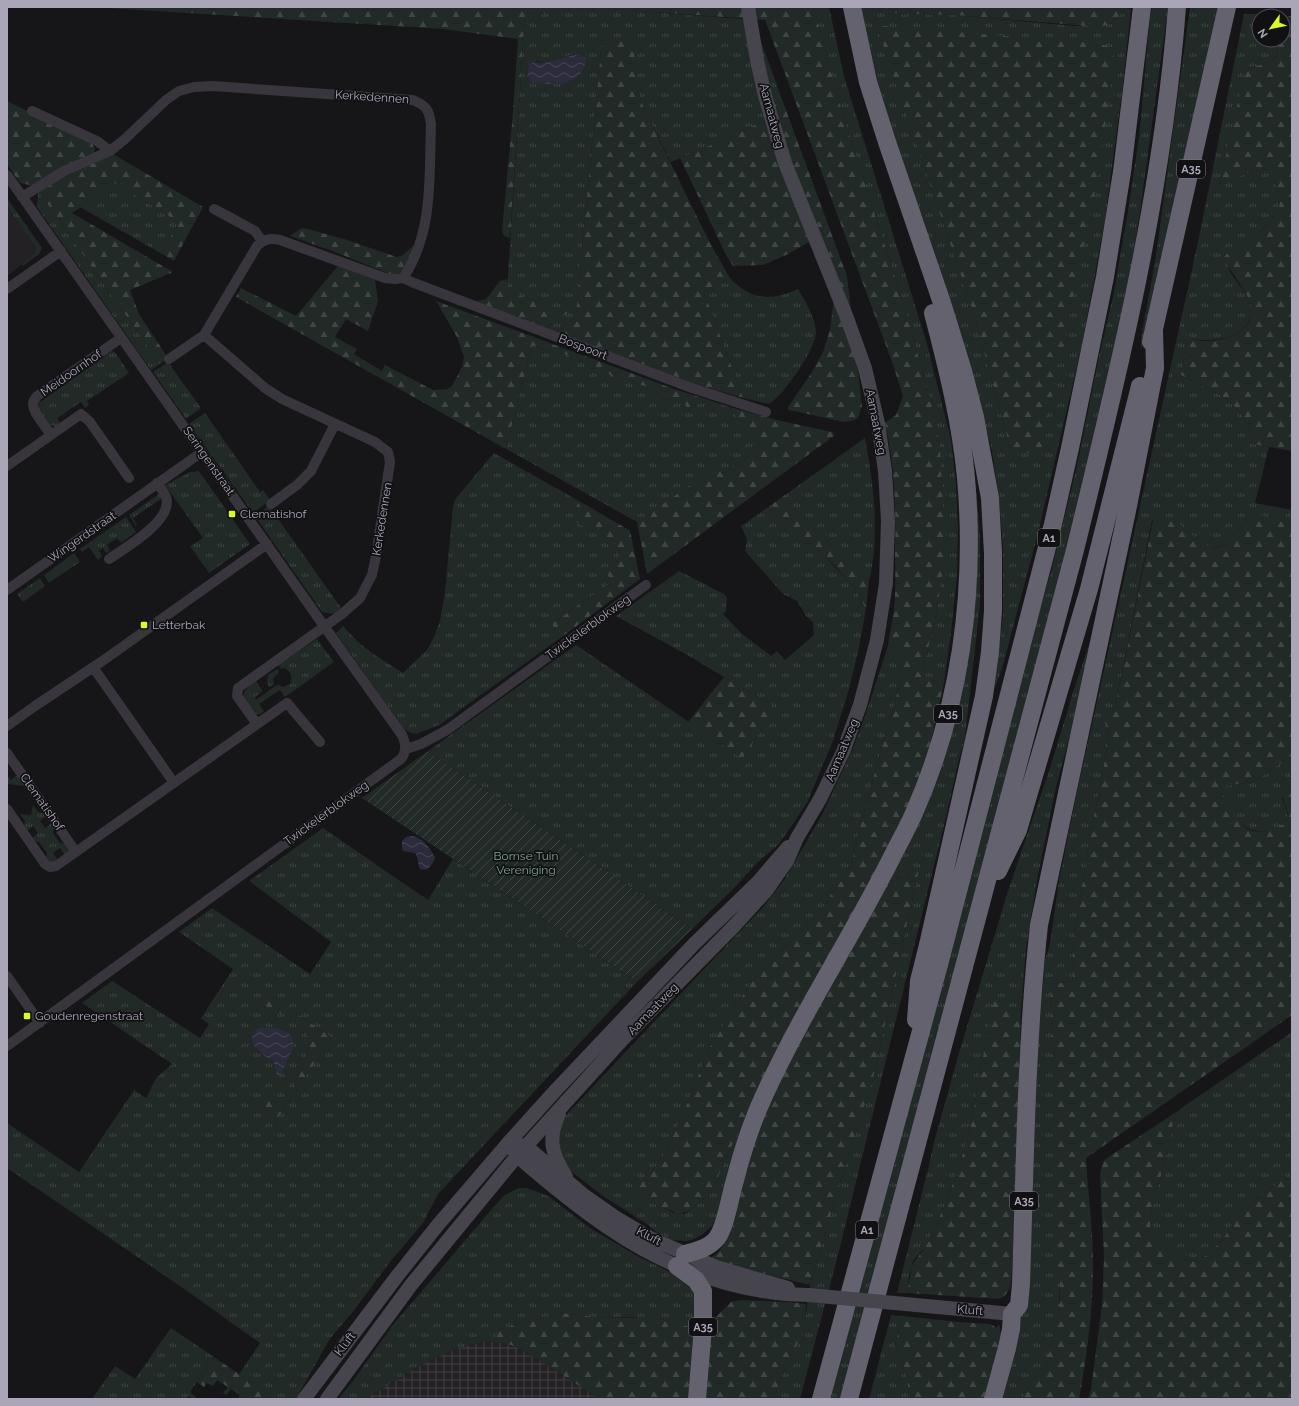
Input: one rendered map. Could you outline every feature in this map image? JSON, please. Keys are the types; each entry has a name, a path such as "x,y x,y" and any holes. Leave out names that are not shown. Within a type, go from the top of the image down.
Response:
{"highway":[{"name":"A35","path":"852,7 868,82 942,302 963,371 975,417 990,498 993,553 993,611 990,652 984,696 919,981 913,1061"},
{"name":"A1","path":"821,1399 940,961 1034,600 1070,448 1105,277 1121,180 1142,7"},
{"name":"A1","path":"849,1399 1075,550 1103,436 1138,275 1157,169 1175,34 1177,7"},
{"name":"A35","path":"979,909 1018,830 1089,589 1154,331 1227,7"},
{"name":"A35","path":"697,1399 703,1291 681,1260 709,1246 718,1237 722,1229 735,1179 762,1100 794,1034 881,879 914,814 934,762 954,688 962,645 967,589 969,535 966,477 958,420 945,357 932,307 926,258"},
{"name":"A35","path":"993,1399 1007,1348 1012,1314 1019,1305 1021,1284 1027,1086 1039,926 1127,511 1155,368 1154,331"}],"main road":[{"name":"Aamaatweg","path":"521,1151 621,1042 735,925 766,891 787,861 797,838 820,799 843,752 860,705 877,640 886,583 888,521 885,470 878,423 865,368 847,318 785,163 765,96 748,7"},
{"name":"Aamaatweg","path":"509,1142 555,1091 694,944 758,882 781,854 797,838"},
{"path":"562,1106 554,1124 552,1138 556,1157 569,1183"},
{"name":"Kluft","path":"304,1399 418,1250 509,1142 620,1220 652,1238 681,1260"},
{"name":"Kluft","path":"521,1151 564,1196 611,1230 639,1246 681,1260 716,1267 767,1281 809,1295 1012,1314"},
{"name":"Kluft","path":"326,1399 411,1285 521,1151"}],"street":[{"name":"Kerkedennen","path":"22,197 64,171 110,151 136,130 166,100 179,91 194,87 212,86 414,100 423,104 429,111 431,124 427,213 422,238 408,271 403,278"},
{"path":"32,111 97,141 110,151"},
{"name":"Seringenstraat","path":"7,175 402,735 406,743 406,749"},
{"path":"214,209 255,231 262,241"},
{"path":"169,360 204,335 257,246 262,241 272,239 280,240 385,278 403,278"},
{"path":"7,289 61,251"},
{"name":"Bospoort","path":"403,278 692,388 766,412"},
{"name":"Kerkedennen","path":"204,335 265,388 282,400 375,442 388,452 390,462 372,575 360,598 342,614 324,626"},
{"name":"Meidoornhof","path":"51,435 35,411 33,404 34,400 121,338"},
{"path":"7,466 82,414 90,422 129,478"},
{"path":"271,504 297,485 311,471 335,424"},
{"name":"Wingerdstraat","path":"7,590 202,452"},
{"path":"109,559 140,537 159,520 165,512 166,497 157,483"},
{"path":"7,726 267,544"},
{"name":"Twickelerblokweg","path":"7,1046 401,759 406,749 421,744 447,730 646,585"},
{"path":"257,724 237,696 238,688 324,626"},
{"path":"93,667 174,783"},
{"path":"7,809 45,864 56,866 287,703 320,742"},
{"name":"Clematishof","path":"7,753 76,852"},
{"path":"7,976 40,1022"}],"shaded area":[{"path":"7,206 36,248 35,253 28,260 7,276"},
{"path":"486,1341 511,1345 520,1349 599,1399 365,1399 421,1365 455,1349"}],"green space":[{"path":"91,7 288,7 407,12 407,7 828,7 811,21 817,23 819,27 842,111 906,312 933,409 940,446 944,563 935,621 922,672 929,678 944,683 931,742 923,769 902,826 775,1052 713,1189 692,1209 680,1214 634,1195 666,1152 689,1100 708,1050 752,981 818,915 852,863 858,834 900,683 899,653 896,649 888,646 895,601 895,520 893,471 885,423 896,415 903,396 891,359 765,20 614,9 584,9 525,14 510,238 504,236 502,230 518,39 443,29"},
{"path":"288,7 407,7 407,12"},
{"path":"828,7 844,76 927,344 951,440 956,484 958,528 957,575 944,683 929,678 922,672 935,621 944,563 940,446 933,409 906,312 842,111 819,27 811,21"},
{"path":"856,7 877,7 877,10 883,13 954,15 1075,26 1110,24 1127,8 1131,9 1122,92 1105,219 1082,345 1038,533 1002,669 991,697 1003,615 1003,548 999,497 992,452 985,422 890,131","holes":["879,32 1040,455 1010,447 974,314"]},
{"path":"877,7 1127,8 1110,24 1100,27 954,15 883,13 877,10"},
{"path":"1152,7 1168,7 1140,212 1125,304 1104,406 845,1399 830,1399 1023,669 1051,571 1077,466 1099,356 1113,297 1128,211 1139,137"},
{"path":"1190,7 1221,7 1141,350 1141,338 1155,262"},
{"path":"584,9 614,9 753,20 786,110 728,138 671,162 646,113 636,87 635,80 602,38 576,314 570,322 555,332 544,328 560,319 567,312 507,291 525,14","holes":["579,54 527,75 536,61 547,63 571,55"]},
{"path":"1244,14 1251,14 1251,48 1276,48 1278,55 1266,63 1251,67 1219,185 1249,172 1266,169 1274,173 1280,203 1278,213 1253,239 1227,254 1229,269 1246,294 1251,305 1252,310 1246,326 1233,336 1215,340 1188,339 1181,375 1227,400 1241,414 1248,428 1253,444 1269,447 1255,503 1292,510 1292,523 1252,515 1225,545 1212,549 1187,532 1177,522 1152,520 1117,698 1112,714 1104,721 1109,738 1089,843 1074,938 1072,966 1073,981 1050,984 1060,1261 1060,1292 1057,1323 1047,1358 1022,1399 1003,1399 1022,1315 1030,1264 1038,1045 1045,960 1050,944 1059,880 1079,782 1198,242"},
{"path":"1292,16 1292,451 1253,444 1246,423 1234,406 1218,394 1181,375 1188,339 1213,341 1230,337 1245,328 1249,321 1251,313 1248,298 1223,258 1227,254 1253,239 1278,213 1280,203 1274,174 1266,169 1249,172 1219,186 1245,71 1274,59 1278,55 1277,49 1291,48"},
{"path":"883,26 1093,43 1107,46 1113,50 1114,60 1100,166 1040,455 1013,450 1010,447 974,314 879,32"},
{"path":"602,38 634,42 636,87 646,113 711,245 730,278 704,292 743,398 696,384 555,332 570,322 576,314"},
{"path":"7,101 92,143 95,149 94,153 34,186 20,183 7,164"},
{"path":"786,110 847,276 862,406 858,418 852,421 844,422 788,409 823,352 830,330 836,282 811,241 786,255 763,265 733,266 726,255 680,158 728,138"},
{"path":"113,154 203,207 174,261 162,254 178,223 177,221 119,185 111,182 72,213 173,272 130,290 139,314 168,358 160,364 38,192 61,177"},
{"path":"111,182 119,185 177,221 178,223 162,254 80,207"},
{"path":"38,192 160,364 151,370 37,207"},
{"path":"7,198 42,248 39,254 23,266 22,264 35,253 36,248 7,206"},
{"path":"304,228 344,239 397,257 403,255 414,245 411,256 402,272 392,275 290,236"},
{"path":"338,266 375,280 378,301 368,331 346,319 335,337 357,349 354,354 382,371 385,365 433,390 447,389 452,386 462,367 464,357 457,337 436,301 677,390 709,400 687,408 684,402 674,397 668,400 662,399 653,388 640,385 636,381 624,379 618,381 605,370 590,368 586,362 574,361 568,355 554,352 551,349 547,351 532,345 506,449 236,297 241,288 296,316"},
{"path":"730,278 746,291 762,297 779,296 798,289 814,321 816,331 815,339 806,359 783,391 769,404 743,398 704,292"},
{"path":"508,279 507,291 568,312 560,319 544,328 473,302 486,299 500,281"},
{"path":"532,345 546,351 551,349 554,352 568,355 574,361 586,362 590,368 605,370 614,379 636,381 640,385 653,388 662,399 668,400 674,397 684,402 687,408 709,400 730,407 758,449 724,473 721,472 637,522 506,449"},
{"path":"111,351 115,352 129,373 87,401 89,405 85,408 81,402 57,418 61,424 57,427 50,425 39,411 39,403"},
{"path":"168,362 201,408 186,419 153,372"},
{"path":"730,407 777,420 832,432 835,435 647,574 637,522 715,468 724,473 758,449"},
{"path":"205,413 260,492 263,490 270,500 253,513 189,424"},
{"path":"865,438 872,480 875,523 874,551 869,582 800,514 785,495"},
{"path":"494,453 579,501 574,512 619,549 620,558 607,574 610,579 609,584 553,623 553,628 559,639 439,725 416,734 411,733 403,728 336,633 343,626 357,641 373,654 403,673 427,650 440,621 445,592 453,506 456,498"},
{"path":"199,471 250,544 209,573 190,546 203,538 165,485 190,472"},
{"path":"975,480 980,540 980,604 965,737 839,1251 800,1399 774,1399 783,1372 805,1318 810,1285 849,1152 872,1083 918,874 919,868 917,868 889,882 943,757"},
{"path":"159,494 162,498 133,518 137,525 136,526 129,515"},
{"path":"785,495 800,514 869,582 866,609 854,587 833,564 771,505"},
{"path":"579,501 629,530 640,579 559,639 553,628 553,623 609,584 610,579 607,574 607,570 620,558 619,549 573,520 574,512"},
{"path":"771,505 809,540 854,587 866,609 859,647 849,689 833,741 807,803 779,844 758,862 692,929 428,751 576,645 742,758 776,708 689,656 616,616 679,571 724,594 727,598 726,611 723,614 741,633 771,656 777,651 785,660 814,635 813,622 806,616 797,601 783,594 745,551 747,539 741,526"},
{"path":"269,506 341,608 341,610 335,614 322,612 255,516"},
{"path":"1256,514 1292,523 1292,755 1253,782 1218,787 1218,790 1233,806 1244,827 1252,831 1262,832 1271,830 1284,824 1286,821 1288,813 1284,802 1284,795 1292,785 1292,1015 1086,1158 1092,1238 1093,1282 1089,1333 1079,1399 1022,1399 1040,1370 1052,1344 1060,1298 1050,984 1073,981 1072,966 1074,938 1089,843 1109,738 1104,720 1112,714 1117,698 1153,520 1177,521 1187,532 1213,549 1225,545 1252,515"},
{"path":"126,517 136,532 121,543 117,538 107,545 110,551 106,553 103,548 99,551 102,556 98,560 89,547 82,552 80,549"},
{"path":"74,553 80,562 49,583 44,575"},
{"path":"40,578 45,586 23,602 17,594"},
{"path":"1097,621 1075,716 1056,787 1038,875 1026,948 1021,1011 993,1002 970,1130 960,1163 946,1203 926,1246 913,1261 907,1293 897,1293 934,1142 959,1053 1008,891 1049,771"},
{"path":"317,639 334,662 285,697 280,690 259,704 264,712 256,714 245,700 244,693 246,690 256,681 263,691 255,697 256,700 275,686 279,685 283,687 290,684 291,677 289,671 285,668 281,669 278,665"},
{"path":"888,646 897,649 899,653 901,666 900,683 858,834 852,863 818,915 752,981 708,1050 689,1100 666,1152 643,1181 662,1207 674,1213 684,1214 692,1209 713,1189 751,1103 718,1215 712,1226 703,1234 694,1239 687,1241 672,1240 657,1233 647,1224 603,1196 568,1169 560,1159 558,1127 568,1113 764,906 784,880 822,815 853,748"},
{"path":"277,669 279,672 273,679 274,684 269,687 267,682 268,675"},
{"path":"724,677 776,708 742,759 688,722"},
{"name":"Bornse Tuin Vereniging","path":"428,751 692,929 637,982 362,798"},
{"path":"1292,755 1292,785 1282,799 1287,811 1287,819 1284,824 1274,830 1267,831 1253,830 1243,825 1233,808 1218,790 1218,787 1253,782"},
{"path":"7,775 11,780 18,776 23,786 8,784 7,790"},
{"path":"33,805 38,812 46,815 40,821 45,828 50,824 52,825 54,827 53,833 60,843 66,844 69,848 68,853 64,854 60,848 53,853 57,859 54,863 49,862 46,859 47,853 39,842 32,839 38,833 33,826 28,830 24,827 25,821 20,814 31,815"},
{"path":"323,828 428,900 453,859 637,982 438,1194 423,1223 390,1262 355,1309 329,1340 296,1399 271,1399 272,1397 239,1374 260,1343 180,1286 7,1168 7,1123 79,1172 134,1090 146,1098 156,1078 172,1064 82,1003 112,981 200,1038 209,1024 201,1018 233,969 179,932 212,908 310,974 331,942 249,881","holes":["268,994 332,1038 275,1122 271,1104 282,1100 298,1077 305,1062 309,1048 309,1039 302,1024 294,1017 278,1012","259,1028 291,1054 278,1077 271,1059 266,1057 255,1047 251,1039 255,1031"]},
{"path":"918,867 918,874 872,1083 849,1152 810,1285 736,1267 710,1258 719,1252 726,1239 761,1111 889,882"},
{"path":"268,994 332,1038 275,1122 258,1111 264,1101 276,1103 286,1096 301,1070 307,1055 309,1043 306,1031 298,1021 267,1006 264,1002"},
{"path":"993,1001 1021,1011 1011,1285 1006,1294 999,1299 907,1293 912,1265 926,1246 946,1203 970,1130"},
{"path":"1292,1032 1292,1179 1282,1180 1239,1213 1224,1238 1206,1256 1194,1261 1181,1259 1166,1248 1156,1237 1150,1225 1152,1204 1163,1169 1176,1112"},
{"path":"1176,1112 1163,1169 1152,1204 1150,1225 1156,1237 1166,1248 1181,1259 1194,1261 1206,1256 1224,1238 1239,1213 1282,1180 1292,1179 1292,1399 1088,1399 1091,1389 1102,1305 1104,1257 1100,1173 1104,1160"},
{"path":"519,1188 527,1188 548,1196 590,1228 639,1257 685,1279 694,1291 694,1328 664,1320 630,1317 594,1317 563,1313 499,1329 494,1342 486,1341 455,1349 421,1365 365,1399 338,1399 353,1381 392,1326 498,1202 505,1195"},
{"path":"741,1300 806,1304 802,1333 783,1372 774,1399 702,1399 708,1325 731,1302"},
{"path":"563,1313 594,1317 651,1318 694,1328 688,1399 599,1399 520,1349 511,1345 494,1342 499,1329"},
{"path":"891,1315 903,1316 895,1345 907,1377 909,1399 869,1399"},
{"path":"903,1316 990,1324 997,1328 999,1324 1003,1344 985,1399 909,1399 907,1377 895,1345"},
{"path":"171,1328 214,1357 190,1392 196,1397 195,1399 188,1396 186,1399 92,1399 115,1366 135,1379"},
{"path":"214,1357 273,1397 271,1399 238,1399 240,1395 231,1389 226,1395 223,1393 228,1387 217,1380 213,1386 207,1383 204,1387 197,1382"}],"water":[{"path":"579,54 586,58 584,67 580,74 574,79 557,84 548,84 531,82 527,75 530,64 556,60"},
{"path":"413,836 423,841 435,857 428,869 420,869 415,853 403,851 402,841 406,837"},
{"path":"259,1028 274,1028 282,1030 289,1034 292,1039 293,1045 291,1052 278,1078 272,1060 266,1057 255,1047 251,1039 255,1031"}],"place":[{"name":"Clematishof","path":"232,514"},
{"name":"Letterbak","path":"144,625"},
{"name":"Goudenregenstraat","path":"27,1016"}]}
